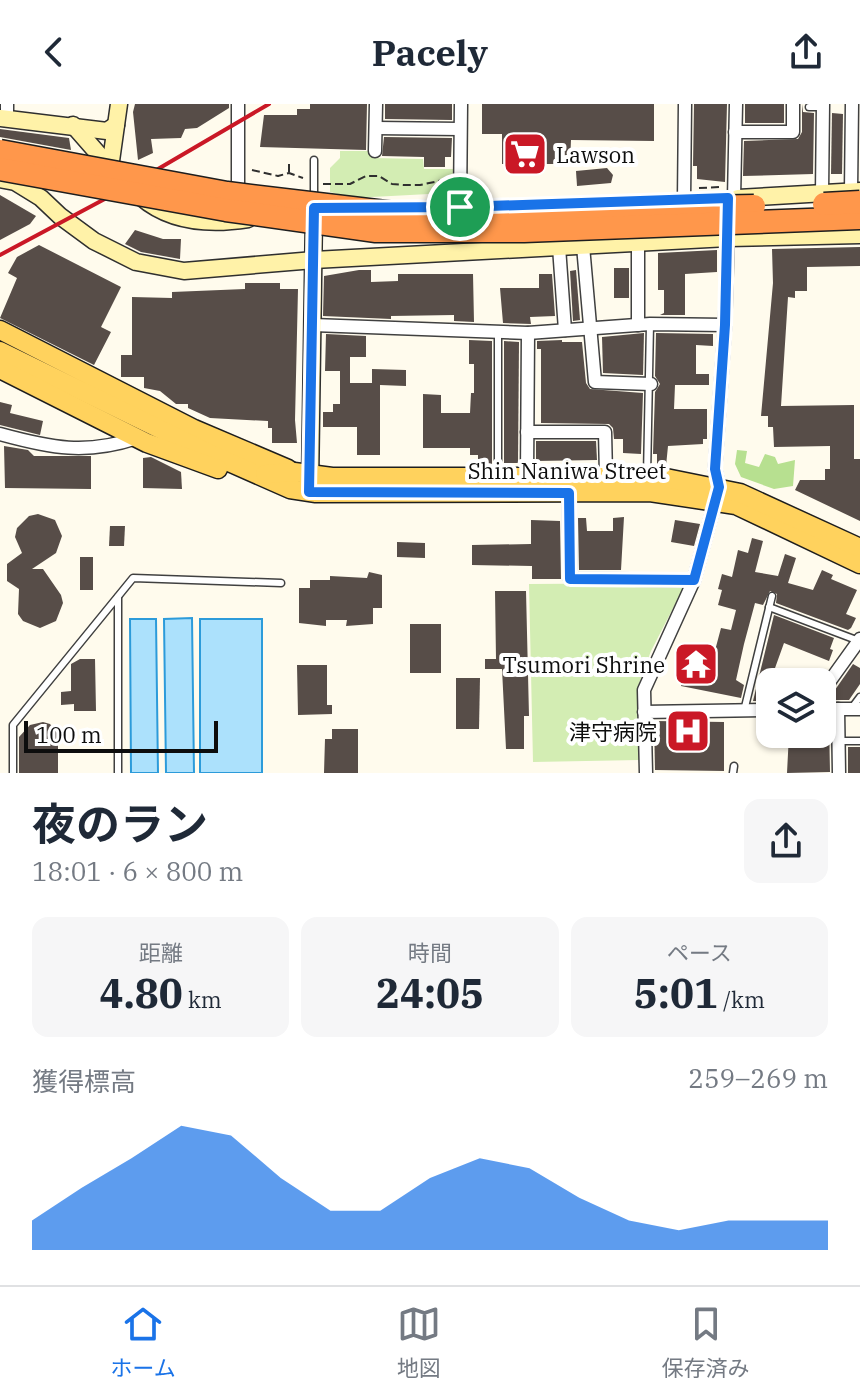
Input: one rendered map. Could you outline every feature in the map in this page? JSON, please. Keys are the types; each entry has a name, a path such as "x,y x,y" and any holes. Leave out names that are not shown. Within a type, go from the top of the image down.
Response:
{"highway":[{"path":"0,149 227,193 394,213 857,195"},
{"path":"0,169 226,210 376,231 510,232 860,218"}],"main road":[{"path":"0,330 301,482"},
{"name":"Shin Naniwa Street","path":"0,351 165,433 263,474 301,482 569,493 717,494 860,564"},
{"path":"0,369 137,438 243,478 301,482"},
{"name":"Shin Naniwa Street","path":"301,482 527,475 647,476 764,502 860,548"}],"street":[{"path":"110,168 119,104"},
{"path":"238,104 238,220"},
{"path":"375,151 376,104"},
{"path":"460,207 461,104"},
{"path":"684,200 685,104"},
{"path":"646,773 644,690 694,580 717,494 715,469 736,104"},
{"path":"735,132 793,132 793,104"},
{"path":"822,193 823,105"},
{"path":"73,125 110,168 148,203 169,215 211,222 314,208 460,207 822,193 857,195 848,107"},
{"path":"5,113 107,131 116,125"},
{"path":"376,128 460,129"},
{"path":"0,149 110,168"},
{"path":"0,179 15,182 41,198 94,241 152,267 184,271 314,260 728,238 860,235"},
{"path":"301,482 313,325 314,208"},
{"path":"638,243 644,325"},
{"path":"583,246 595,382 651,384"},
{"path":"559,247 565,330"},
{"path":"313,325 528,333 644,325 725,325"},
{"path":"527,475 528,333"},
{"path":"527,432 605,432 606,475"},
{"path":"0,434 66,450 113,446 137,438"},
{"path":"569,493 570,579 694,580"},
{"path":"836,672 859,640"},
{"path":"839,773 838,741 850,709"},
{"path":"644,712 756,711"}],"lane":[{"path":"809,107 823,105"},
{"path":"314,160 314,208"},
{"path":"644,325 651,384 647,476"},
{"path":"498,332 498,476"},
{"path":"13,773 13,725 133,578 281,583"},
{"path":"744,711 772,596"},
{"path":"118,597 118,773"},
{"path":"769,607 859,640"},
{"path":"850,709 860,697"},
{"path":"838,741 860,741"}],"path":[{"path":"289,164 289,173"},
{"path":"239,169 262,170 278,176 289,173 314,181 350,184 366,176 379,176 392,184 404,185 460,179"}],"green space":[{"path":"340,151 372,151 373,158 423,159 424,169 454,169 453,188 448,193 353,198 330,192 330,168 340,158"},
{"path":"737,450 747,451 745,463 759,467 765,454 775,457 778,464 795,460 793,486 774,489 741,477 735,464"},
{"path":"686,583 651,651 637,689 639,760 533,762 529,584"}],"water":[{"path":"192,618 194,773 166,773 164,619"},
{"path":"130,619 156,619 158,773 131,773"},
{"path":"200,619 262,619 262,773 200,773"}],"building":[{"path":"135,104 229,104 229,108 197,128 185,129 181,138 151,139 153,153 138,160 133,112"},
{"path":"310,104 367,104 366,150 260,147 264,115 297,115 297,109 310,109"},
{"path":"385,104 452,104 452,120 385,119"},
{"path":"482,104 654,104 654,141 571,140 570,164 502,164 502,134 482,134"},
{"path":"694,104 727,104 725,182 697,179 697,166 693,166"},
{"path":"745,104 784,104 784,123 745,123"},
{"path":"802,104 803,112 814,113 813,174 743,176 744,141 798,139 802,132"},
{"path":"832,113 843,114 842,174 831,174"},
{"path":"0,129 69,138 71,150 0,137"},
{"path":"384,137 452,138 451,157 445,157 445,167 424,167 424,157 382,156"},
{"path":"607,168 613,175 611,183 577,186 576,171"},
{"path":"0,195 36,216 30,224 0,240"},
{"path":"135,230 163,239 181,239 180,259 141,252 125,244"},
{"path":"39,245 121,287 101,327 111,332 94,365 0,318 17,278 8,273 17,257"},
{"path":"860,247 860,266 807,267 807,291 795,291 795,298 788,297 781,406 854,405 854,459 860,459 860,521 795,490 800,480 825,480 825,469 830,469 830,446 774,447 773,427 768,427 768,416 761,416 773,283 772,249"},
{"path":"717,250 717,272 685,274 685,315 660,315 664,313 664,290 658,290 658,253"},
{"path":"614,268 629,268 629,298 614,298"},
{"path":"371,270 371,282 398,281 398,274 473,274 474,322 454,321 454,315 391,316 391,319 323,316 324,276"},
{"path":"576,270 580,320 573,321 570,271"},
{"path":"539,274 552,274 555,316 530,317 531,324 503,323 500,288 539,288"},
{"path":"245,283 280,283 280,289 298,289 297,443 272,443 272,428 268,428 268,421 210,418 188,408 188,404 176,404 160,391 144,388 144,377 121,377 121,355 132,355 132,297 172,298 172,292 245,289"},
{"path":"644,333 643,375 603,373 602,337"},
{"path":"656,333 713,334 713,346 696,345 696,374 709,374 709,385 675,385 674,409 707,409 707,439 703,439 703,444 668,446 666,466 657,465 657,454 653,454 655,392 660,384 655,376"},
{"path":"326,334 366,336 366,357 350,357 350,383 372,383 372,369 406,370 406,386 380,385 380,455 357,455 357,427 323,427 323,412 333,412 333,404 340,404 340,371 325,371"},
{"path":"469,340 492,341 492,465 478,465 478,455 470,455 470,448 423,448 423,394 441,395 441,413 470,413 474,364 469,364"},
{"path":"504,341 519,342 518,463 504,463"},
{"path":"537,341 582,342 586,383 590,389 643,393 641,454 623,453 623,439 614,439 613,428 609,424 541,423 541,349 537,349"},
{"path":"0,402 12,405 10,413 43,421 40,435 0,425"},
{"path":"536,441 596,441 597,460 536,461"},
{"path":"4,446 28,450 34,456 91,456 91,489 5,488"},
{"path":"151,457 181,472 182,489 143,488 143,458"},
{"path":"38,514 55,520 62,536 56,553 32,569 43,569 63,603 56,621 40,628 23,621 18,614 19,589 7,581 7,564 22,553 15,537 17,528 29,516"},
{"path":"624,517 621,570 579,570 578,518 586,518 587,531 613,531 613,518"},
{"path":"531,520 560,521 561,579 532,579 532,566 472,565 472,545 531,544"},
{"path":"675,520 700,524 694,546 671,542"},
{"path":"110,526 125,526 124,546 109,546"},
{"path":"752,538 763,541 755,572 778,576 785,554 796,558 788,583 813,590 822,570 833,575 831,579 857,590 846,614 856,618 848,630 776,603 777,594 770,591 763,605 755,603 736,680 744,685 741,698 681,686 686,656 693,658 694,652 713,658 721,628 731,630 736,610 718,605 722,590 718,589 722,574 732,577 738,550 748,553"},
{"path":"397,542 425,543 425,558 397,557"},
{"path":"80,557 93,557 93,590 80,590"},
{"path":"369,572 382,575 382,608 373,608 373,624 346,626 347,620 326,620 326,626 299,623 299,588 310,588 310,580 330,580 330,576 367,578"},
{"path":"495,591 526,591 529,716 524,716 524,749 506,749 502,669 485,669 485,659 496,659"},
{"path":"774,615 834,638 829,661 784,643 775,668 761,668"},
{"path":"410,624 441,624 441,673 410,673"},
{"path":"80,659 95,659 96,711 74,711 74,704 61,705 61,692 71,691 71,664"},
{"path":"853,664 860,668 860,684 849,700 836,700 836,688"},
{"path":"297,665 327,665 327,705 332,705 332,714 298,715"},
{"path":"456,678 480,678 479,729 456,729"},
{"path":"654,721 724,722 724,771 655,770"},
{"path":"50,724 58,734 58,773 19,773 19,737 30,725"},
{"path":"332,729 358,729 358,773 324,773 325,739 332,739"},
{"path":"848,747 860,747 860,773 848,773"},
{"path":"788,748 830,748 830,772 787,773"}],"railway":[{"path":"0,255 129,186 269,104"}],"place":[{"name":"Lawson","path":"525,154"},
{"name":"Tsumori Shrine","path":"696,664"},
{"name":"津守病院","path":"688,731"}],"route":[{"path":"728,198 725,325 715,469 719,487 694,580 570,579 569,493 309,492 314,208 460,207 728,198"}]}
